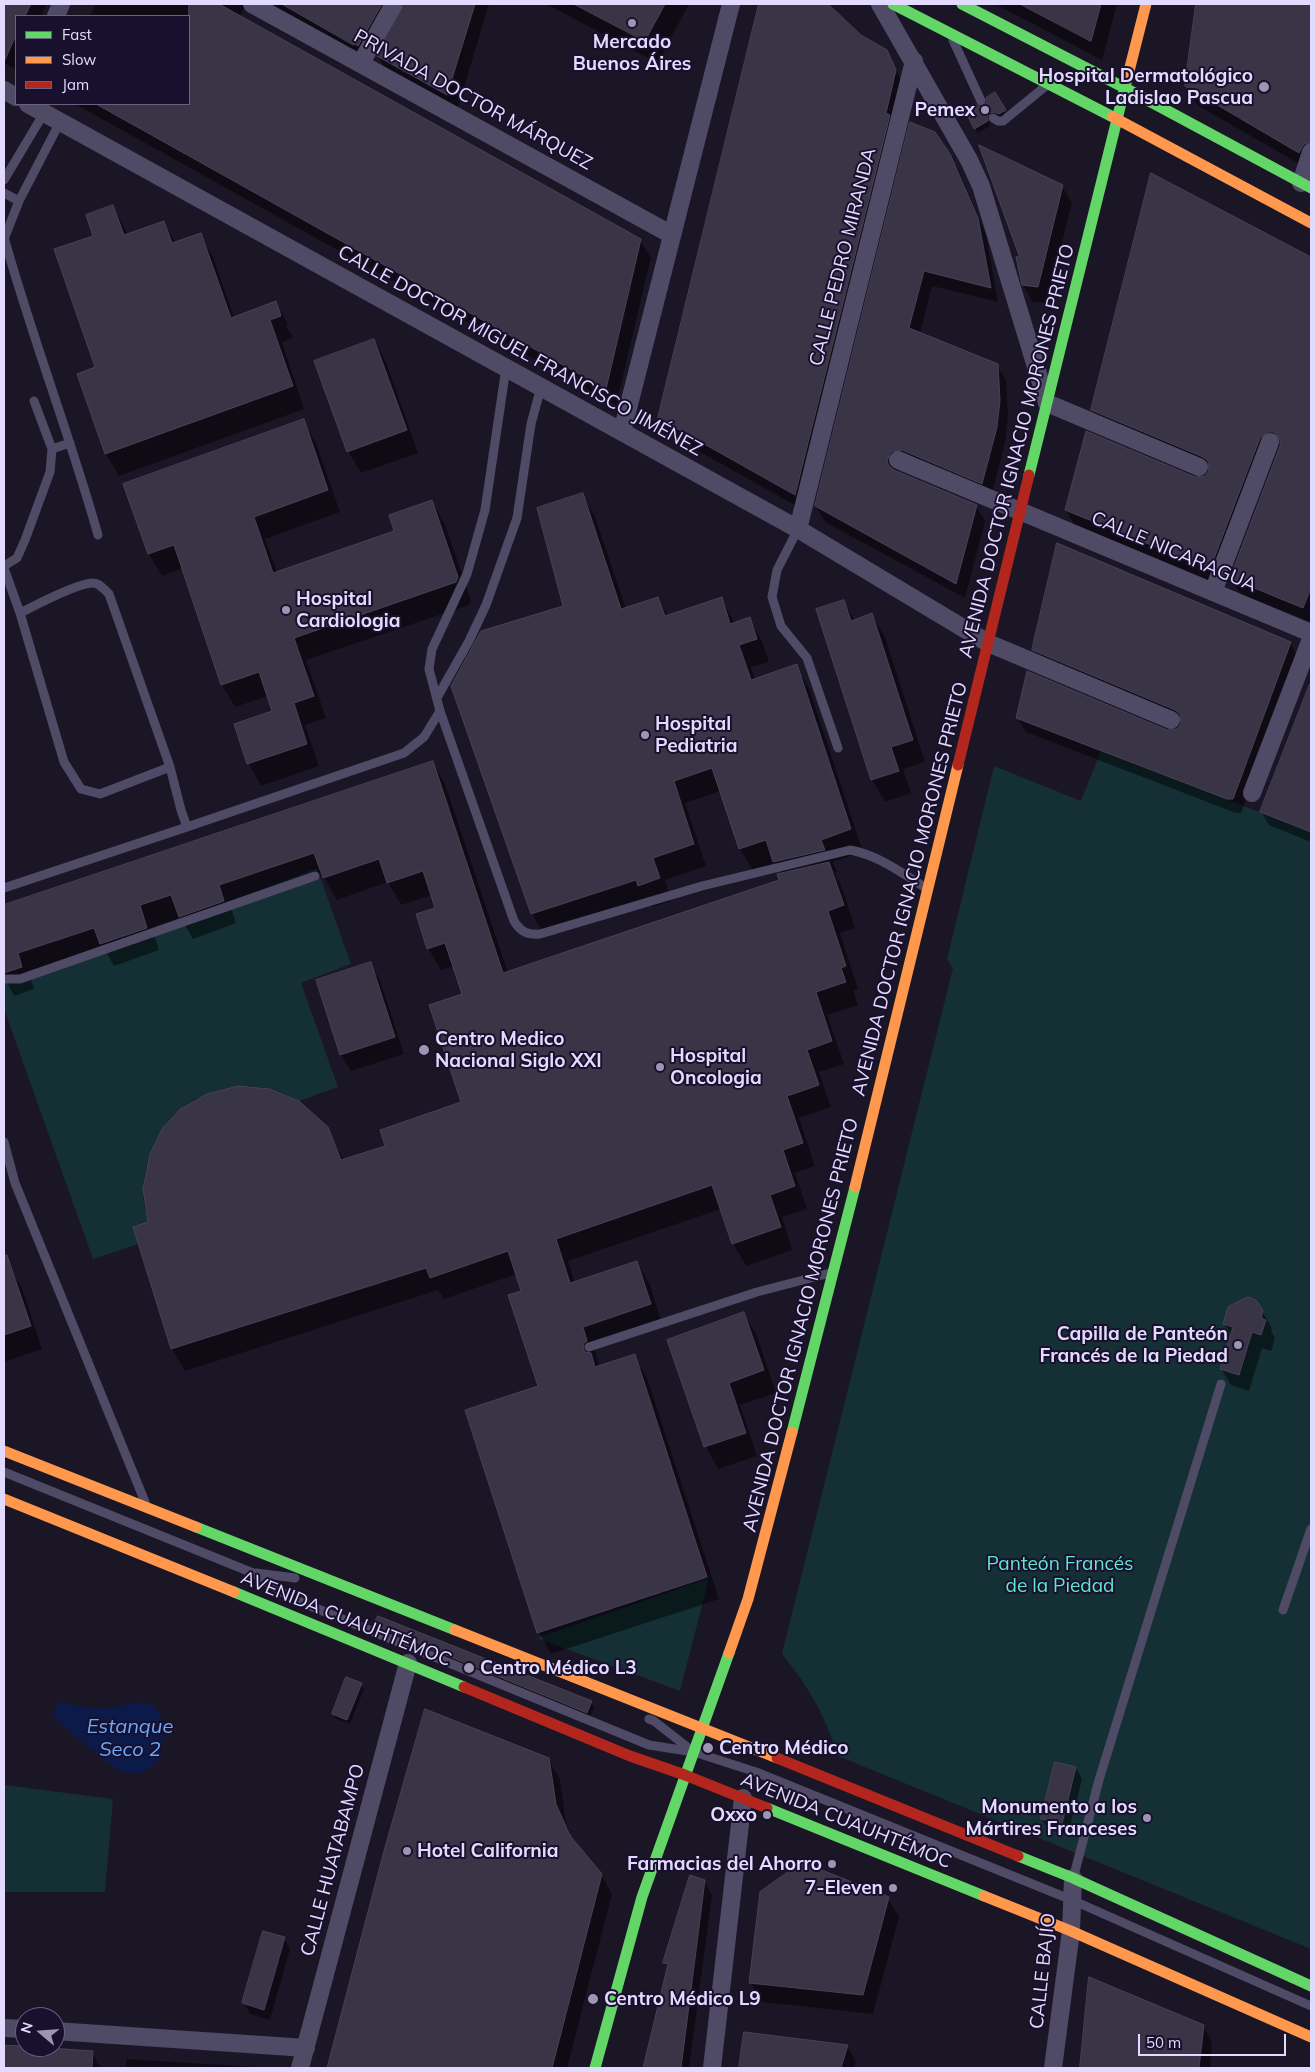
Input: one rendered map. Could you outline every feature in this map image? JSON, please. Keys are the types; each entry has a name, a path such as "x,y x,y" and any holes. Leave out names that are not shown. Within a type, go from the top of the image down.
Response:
{"main road":[{"path":"893,4 1117,119 1311,223"},
{"path":"962,4 1125,88 1306,186"},
{"name":"AVENIDA DOCTOR IGNACIO MORONES PRIETO","path":"595,2068 642,1897 748,1599 834,1272 1146,4"},
{"name":"AVENIDA CUAUHTÉMOC","path":"4,1451 702,1728 1073,1878 1311,1986"},
{"name":"AVENIDA CUAUHTÉMOC","path":"4,1499 408,1663 630,1756 743,1798 1070,1931 1311,2037"}],"street":[{"name":"PRIVADA DOCTOR MÁRQUEZ","path":"252,4 672,235"},
{"path":"361,63 394,4"},
{"path":"622,432 731,4"},
{"path":"880,4 969,160 980,186 1047,403 1199,467"},
{"name":"CALLE PEDRO MIRANDA","path":"798,528 914,61"},
{"path":"4,90 15,96"},
{"name":"CALLE DOCTOR MIGUEL FRANCISCO JIMÉNEZ","path":"30,105 798,528 988,643 1172,720"},
{"path":"1306,186 1311,152"},
{"path":"1214,592 1270,442"},
{"name":"CALLE NICARAGUA","path":"898,460 1311,632"},
{"path":"1252,793 1311,639"},
{"name":"CALLE HUATABAMPO","path":"300,2068 408,1663"},
{"path":"712,2068 743,1798"},
{"name":"CALLE BAJÍO","path":"1053,2068 1070,1931 1073,1878"},
{"path":"65,2032 306,2048"}],"lane":[{"path":"950,33 981,100"},
{"path":"993,118 1003,121 1049,84"},
{"path":"4,180 44,113"},
{"path":"60,122 19,202 4,238 21,299 70,443 98,535"},
{"path":"4,193 19,202"},
{"path":"506,368 485,510 467,574 432,649 429,669 438,696 440,711 514,921 520,930 528,935 540,934 702,886 850,850 864,852 889,865 928,890"},
{"path":"438,696 462,654 486,605 517,518 531,424 541,387"},
{"path":"34,401 52,449 50,472 26,540 17,558 4,567 20,613 64,762 81,789 100,794 170,767"},
{"path":"52,449 70,443"},
{"path":"798,528 777,570 772,597 781,626 801,648 807,658 838,748"},
{"path":"20,613 57,595 91,582 98,584 108,594 170,767 180,810 187,827"},
{"path":"4,888 404,753 424,738 440,711"},
{"path":"4,980 20,979 315,876"},
{"path":"4,1142 15,1183 148,1509"},
{"path":"589,1347 757,1292 834,1272"},
{"path":"1073,1878 1078,1853 1102,1771 1221,1384"},
{"path":"4,1472 253,1573 290,1598 650,1745 694,1752 756,1772 1072,1900 1311,2006"},
{"path":"1283,1610 1311,1529"},
{"path":"253,1573 296,1578 305,1582"},
{"path":"636,1714 654,1722 694,1752"}],"green space":[{"name":"Panteón Francés de la Piedad","path":"1101,751 1311,832 1311,1949 838,1756 822,1714 800,1678 782,1654 953,968 947,959 994,766 1081,801"},
{"path":"317,868 351,964 301,983 338,1087 299,1101 271,1089 260,1087 236,1088 200,1097 180,1109 165,1125 150,1155 144,1177 143,1192 148,1222 133,1227 138,1244 93,1259 4,1009 4,983 91,954"},
{"path":"709,1578 680,1691 537,1638"},
{"path":"4,1785 113,1799 105,1892 4,1892"}],"water":[{"name":"Estanque Seco 2","path":"58,1702 97,1709 136,1702 151,1704 160,1714 164,1740 158,1761 142,1773 121,1772 101,1758 55,1718 54,1712"}],"building":[{"path":"4,4 31,4 26,15 15,15 15,37 4,62"},
{"path":"189,4 219,4 641,239 606,389 98,105 190,105"},
{"path":"282,4 382,4 358,46"},
{"path":"405,4 475,4 447,95 377,56"},
{"name":"Mercado Buenos Áires","path":"574,4 665,4 645,41"},
{"path":"759,4 828,4 861,35 887,50 896,70 886,113 890,115 795,495 658,418"},
{"path":"1020,4 1101,4 1091,41"},
{"path":"1196,4 1311,4 1311,142 1304,144 1299,153 1185,86"},
{"name":"Pemex","path":"995,92 1006,110 999,114 990,113 987,117 988,121 974,129 965,110 975,104 980,107 984,106 987,102 986,98"},
{"path":"910,122 935,132 950,154 978,218 991,288 924,271 909,328 998,364 1000,400 997,427 982,484 902,450 891,452 887,461 894,470 977,505 956,584 815,506"},
{"path":"979,145 1063,185 1038,287 1022,285 1016,257 1019,256"},
{"path":"1151,173 1311,257 1311,588 1303,608 1230,578 1280,446 1280,440 1274,432 1268,432 1260,438 1210,569 1065,510 1086,431 1195,477 1205,476 1209,471 1208,461 1203,457 1091,410"},
{"path":"113,205 124,235 164,221 172,243 201,233 231,318 276,301 281,316 270,320 293,386 105,454 77,374 95,367 54,249 93,236 86,215"},
{"path":"374,339 407,430 347,452 314,361"},
{"name":"Hospital Cardiologia","path":"304,419 328,490 254,517 273,573 394,531 389,515 432,500 458,577 456,582 294,638 314,696 294,703 307,744 247,764 234,724 272,711 259,672 221,685 174,545 148,554 123,484"},
{"name":"Hospital Pediatria","path":"583,493 621,609 658,597 665,616 722,597 730,624 750,617 757,639 739,645 751,680 797,664 851,829 821,840 825,850 773,862 766,840 739,849 712,768 674,781 694,844 653,858 660,878 638,886 636,880 531,914 451,686 481,631 563,606 537,508"},
{"path":"1057,543 1291,642 1233,799 1227,799 1016,718 1027,671 1167,730 1177,729 1181,724 1180,714 1175,710 1032,650"},
{"path":"844,600 851,621 872,613 913,740 891,747 899,771 871,780 816,609"},
{"path":"1311,684 1311,832 1260,812"},
{"path":"433,761 503,973 779,880 777,874 829,862 844,905 828,911 846,966 841,968 846,982 816,992 832,1041 807,1050 819,1085 787,1096 803,1143 783,1150 795,1186 770,1195 781,1227 732,1244 712,1185 556,1239 570,1283 637,1261 651,1304 583,1327 587,1341 584,1343 583,1348 585,1352 591,1353 595,1367 635,1354 707,1577 537,1633 465,1410 538,1386 508,1295 521,1291 508,1251 430,1278 426,1268 171,1349 133,1227 148,1222 143,1189 150,1154 162,1129 180,1109 207,1094 238,1086 270,1089 299,1101 328,1127 341,1160 385,1146 380,1130 461,1102 429,1005 462,994 445,943 427,949 416,914 435,908 423,871 387,883 379,859 323,878 314,853 219,885 224,901 179,917 171,895 140,905 147,928 100,944 94,928 18,953 22,967 4,973 4,905"},
{"path":"371,962 395,1037 340,1055 316,980"},
{"path":"4,1255 7,1255 31,1326 4,1335"},
{"name":"Capilla de Panteón Francés de la Piedad","path":"1248,1297 1256,1300 1263,1310 1261,1318 1266,1320 1261,1335 1252,1332 1239,1375 1220,1369 1233,1327 1223,1324 1228,1307"},
{"path":"744,1312 764,1370 729,1383 746,1433 704,1447 667,1340"},
{"path":"378,1616 592,1701 587,1713 373,1625"},
{"path":"346,1677 362,1683 347,1720 332,1714"},
{"path":"425,1709 549,1758 556,1804 568,1831 602,1874 552,2068 327,2068 384,1851"},
{"path":"1055,1762 1076,1767 1062,1824 1041,1819"},
{"path":"802,1862 889,1897 863,1995 749,1983 760,1892"},
{"path":"690,1875 705,1880 681,2068 643,2068 668,1964 663,1963"},
{"path":"263,1931 285,1937 264,2010 242,2003"},
{"path":"1089,1977 1204,2025 1199,2068 1080,2068"},
{"path":"744,2032 848,2045 841,2068 739,2068"},
{"path":"4,2045 15,2046 15,2057 65,2057 65,2049 93,2051 92,2068 4,2068"}],"traffic: fast":[{"path":"893,4 1113,117"},
{"path":"962,4 1125,88 1311,188"},
{"path":"1029,475 1127,79"},
{"path":"792,1432 855,1187"},
{"path":"196,1527 455,1630"},
{"path":"234,1592 464,1687"},
{"path":"595,2068 642,1897 729,1653"},
{"path":"767,1808 984,1896"},
{"path":"1018,1856 1073,1878 1311,1986"}],"traffic: slow":[{"path":"1127,79 1146,4"},
{"path":"1113,117 1311,223"},
{"path":"855,1187 958,765"},
{"path":"729,1653 748,1599 792,1432"},
{"path":"4,1451 196,1527"},
{"path":"4,1499 234,1592"},
{"path":"455,1630 777,1758"},
{"path":"984,1896 1071,1931 1311,2037"}],"traffic: jam":[{"path":"958,765 1029,475"},
{"path":"464,1687 630,1756 685,1775 767,1808"},
{"path":"777,1758 1018,1856"}],"place":[{"name":"Mercado Buenos Áires","path":"632,23"},
{"name":"Hospital Dermatológico Ladislao Pascua","path":"1264,87"},
{"name":"Pemex","path":"985,110"},
{"name":"Hospital Cardiologia","path":"286,610"},
{"name":"Hospital Pediatria","path":"645,735"},
{"name":"Centro Medico Nacional Siglo XXI","path":"424,1050"},
{"name":"Hospital Oncologia","path":"660,1067"},
{"name":"Capilla de Panteón Francés de la Piedad","path":"1238,1345"},
{"name":"Centro Médico L3","path":"469,1668"},
{"name":"Centro Médico","path":"708,1748"},
{"name":"Oxxo","path":"767,1815"},
{"name":"Monumento a los Mártires Franceses","path":"1147,1818"},
{"name":"Hotel California","path":"407,1851"},
{"name":"Farmacias del Ahorro","path":"832,1864"},
{"name":"7-Eleven","path":"893,1888"},
{"name":"Centro Médico L9","path":"593,1999"}]}
